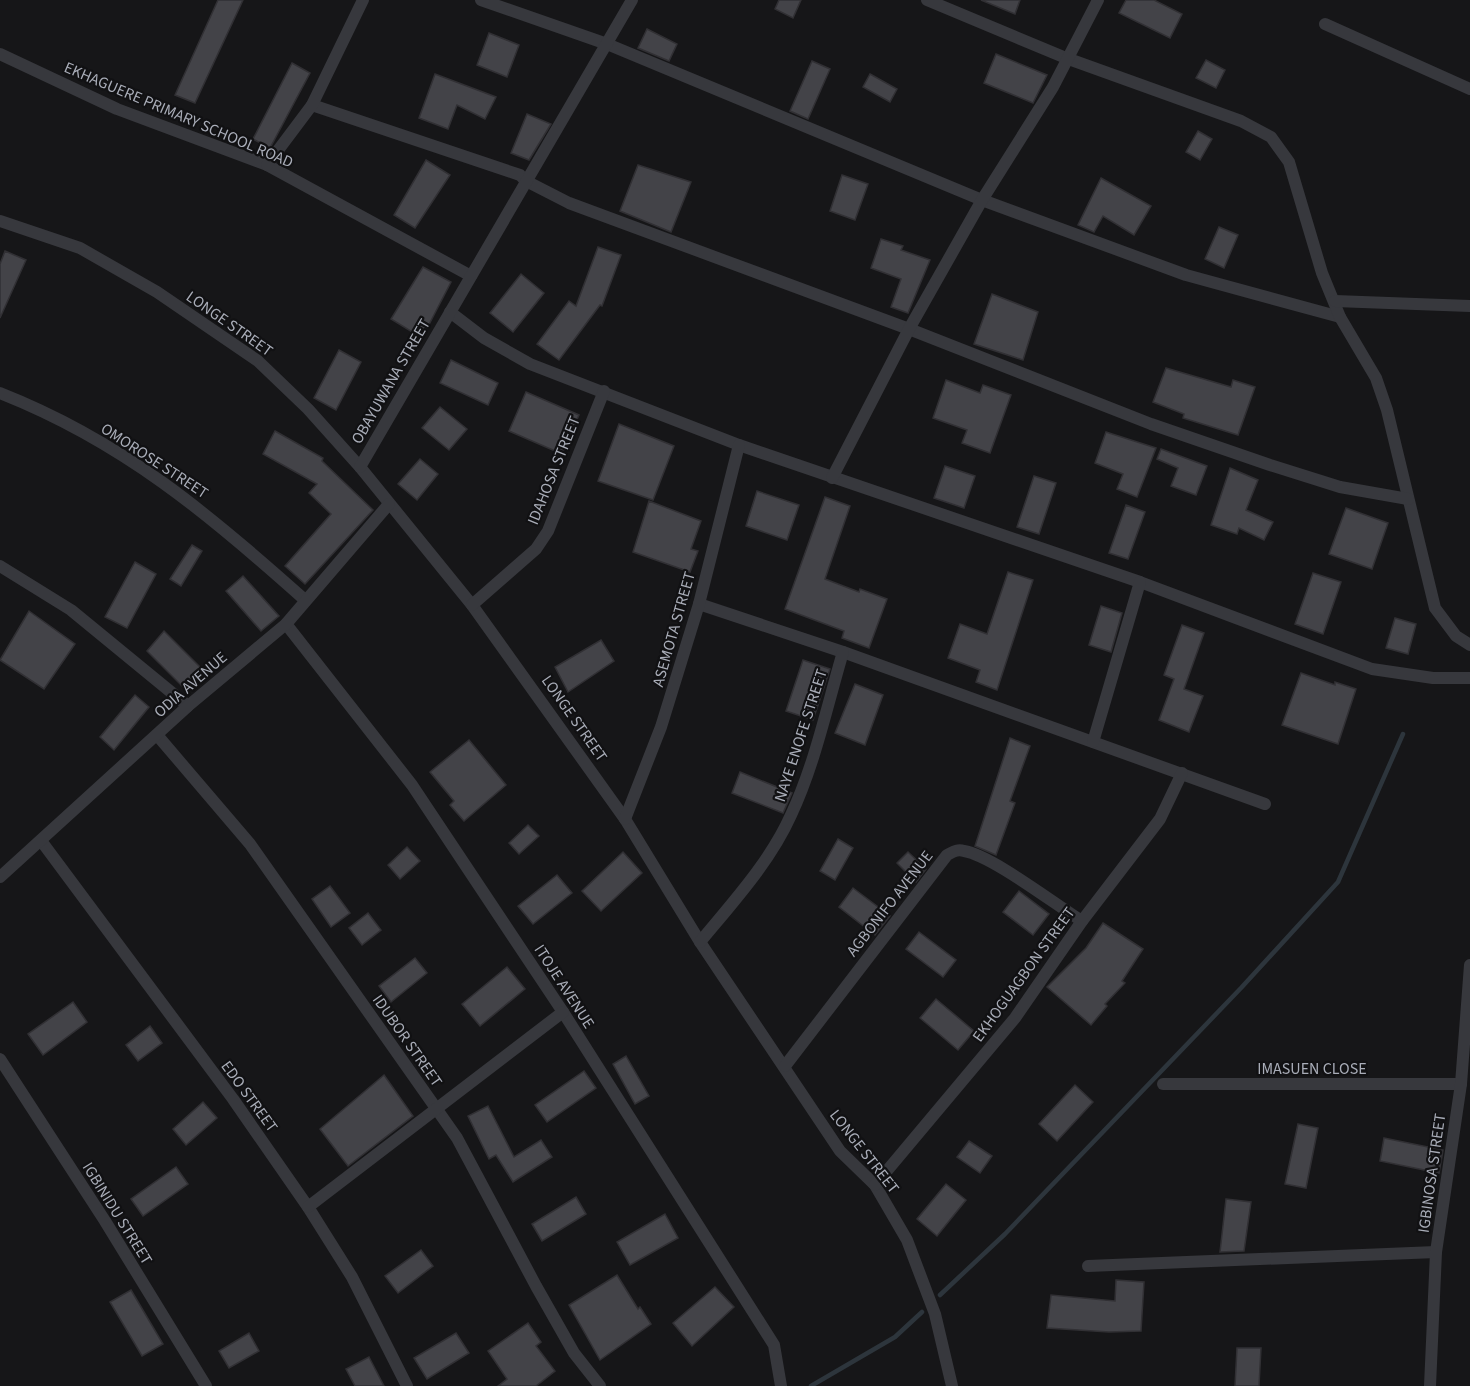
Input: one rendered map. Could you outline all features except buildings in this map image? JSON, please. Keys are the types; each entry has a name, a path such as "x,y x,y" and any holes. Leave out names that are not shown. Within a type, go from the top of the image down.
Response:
{"street":[{"path":"267,165 312,105 363,0"},
{"path":"481,0 607,44 982,200 1186,275 1340,317"},
{"name":"OBAYUWANA STREET","path":"360,467 632,0"},
{"path":"927,0 1066,58 1241,121 1271,137 1289,162 1322,273 1340,317 1376,378 1394,433 1435,608 1456,636 1470,645"},
{"path":"832,478 909,329 982,200 1053,87 1098,0"},
{"path":"1325,24 1470,89"},
{"name":"EKHAGUERE PRIMARY SCHOOL ROAD","path":"0,54 117,109 267,165 471,276"},
{"path":"312,105 520,175 526,181 569,203 909,329 1151,423 1280,469 1341,487 1408,499"},
{"name":"LONGE STREET","path":"0,221 80,248 157,292 221,335 275,376 360,467 472,605 625,819 700,942 840,1151 875,1185 911,1251 935,1314 952,1386"},
{"path":"1335,301 1470,306"},
{"path":"450,312 484,338 530,364 739,445 1140,582 1372,669 1434,678 1470,678"},
{"name":"IDAHOSA STREET","path":"472,605 536,549 548,531 603,391"},
{"name":"OMOROSE STREET","path":"0,393 51,414 170,485 221,524 305,600"},
{"name":"ASEMOTA STREET","path":"625,819 662,727 699,604 739,445"},
{"name":"ODIA AVENUE","path":"0,876 42,842 188,706 286,624 389,504"},
{"path":"0,566 71,610 188,706"},
{"path":"1093,742 1140,582"},
{"path":"699,604 843,652 1264,804"},
{"name":"ITOJE AVENUE","path":"286,624 412,785 564,1012 774,1345 781,1386"},
{"name":"NAYE ENOFE STREET","path":"700,942 751,879 791,815 802,789 843,652"},
{"name":"IDUBOR STREET","path":"157,735 250,844 457,1138 574,1353 600,1386"},
{"name":"EKHOGUAGBON STREET","path":"875,1185 1015,1017 1082,921 1160,819 1182,773"},
{"name":"EDO STREET","path":"42,842 233,1099 308,1207 352,1277 407,1386"},
{"name":"AGBONIFO AVENUE","path":"784,1065 947,855 956,850 966,851 985,859 1082,921"},
{"name":"IGBINOSA STREET","path":"1430,1386 1436,1252 1461,1084 1470,965"},
{"path":"308,1207 435,1107 564,1012"},
{"name":"IGBINIDU STREET","path":"0,1059 105,1221 206,1386"},
{"name":"IMASUEN CLOSE","path":"1163,1084 1461,1084"},
{"path":"1088,1266 1436,1252"}],"waterway":[{"path":"940,1295 1005,1234 1241,988 1338,882 1403,734"},
{"path":"811,1386 895,1337 922,1312"}]}
